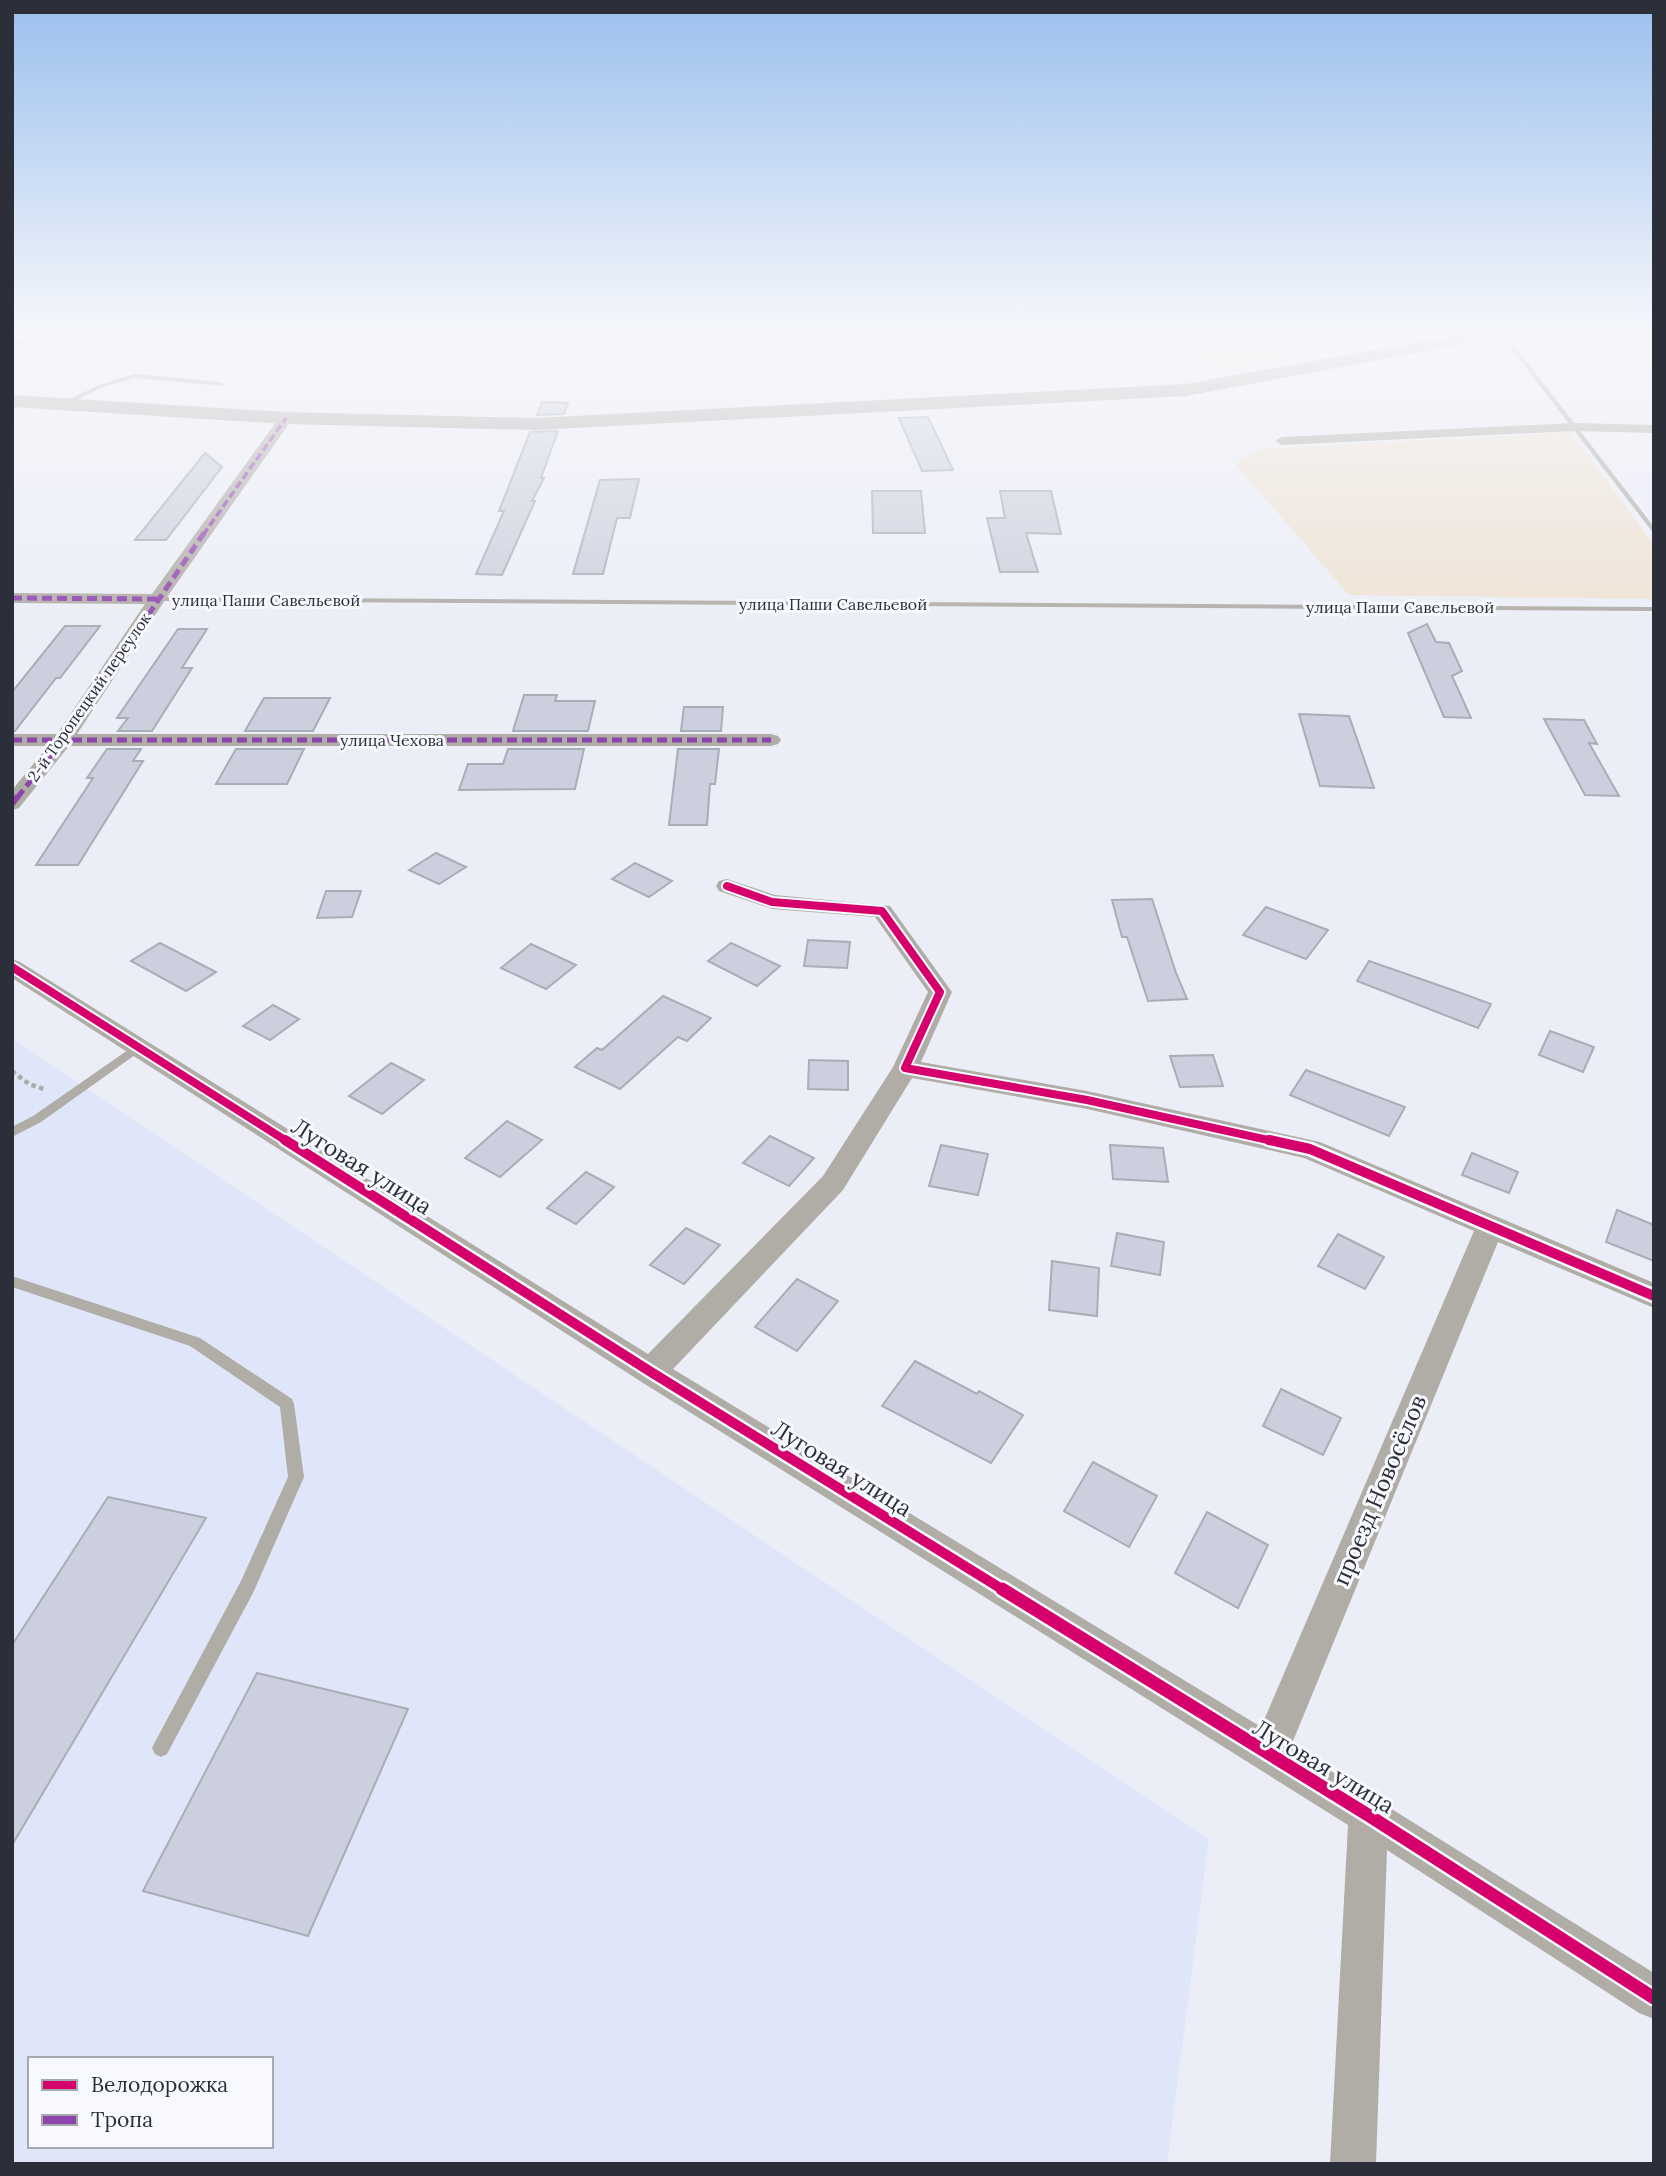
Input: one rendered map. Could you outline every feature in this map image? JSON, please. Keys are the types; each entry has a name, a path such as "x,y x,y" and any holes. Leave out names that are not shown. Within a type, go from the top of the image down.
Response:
{"street":[{"name":"2-й Торопецкий переулок","path":"12,804 62,740 157,599 274,435"},
{"path":"1282,441 1417,435"},
{"name":"улица Паши Савельевой","path":"12,598 157,599"},
{"name":"улица Чехова","path":"12,740 771,740"},
{"path":"651,1372 832,1183 905,1068 940,992 882,911 772,902 727,886"},
{"name":"Луговая улица","path":"12,967 651,1372 1368,1815 1654,1998"},
{"path":"905,1068 1087,1101 1310,1149 1654,1296"},
{"name":"проезд Новосёлов","path":"1268,1755 1491,1225"},
{"path":"1353,2164 1368,1815"}],"lane":[{"path":"1581,435 1654,532"},
{"name":"улица Паши Савельевой","path":"157,599 1654,608"},
{"path":"12,1133 138,1047"},
{"path":"12,1282 195,1342 287,1404 296,1476 247,1587 161,1748"}],"path":[{"path":"12,1071 29,1084 68,1097"}],"shaded area":[{"path":"1524,435 1573,435 1654,545 1654,599 1349,595 1235,464 1260,449"},
{"path":"12,1039 1209,1839 1167,2164 12,2164"}],"building":[{"path":"529,435 557,435 541,478 544,478 502,575 476,574 504,511 499,511"},
{"path":"906,435 936,435 953,470 922,471"},
{"path":"205,453 222,467 166,540 135,540"},
{"path":"639,479 630,518 617,518 603,574 573,574 600,480"},
{"path":"872,491 921,491 925,533 873,533"},
{"path":"1000,491 1051,491 1061,534 1026,533 1038,572 1000,572 987,518 1005,518"},
{"path":"1427,624 1436,642 1449,643 1462,671 1452,676 1471,718 1444,717 1408,633"},
{"path":"65,626 100,626 60,678 56,678 15,731 12,731 12,692"},
{"path":"178,629 207,629 182,668 192,668 152,731 118,731 128,718 117,718"},
{"path":"524,695 557,695 555,701 595,701 588,731 513,731"},
{"path":"264,698 330,698 313,731 245,731"},
{"path":"684,707 723,707 721,731 681,731"},
{"path":"1299,714 1349,716 1374,788 1320,786"},
{"path":"1544,719 1584,720 1597,744 1589,743 1619,796 1585,795"},
{"path":"107,749 141,749 133,761 143,761 78,865 36,865 93,778 87,778"},
{"path":"236,749 304,749 287,784 216,784"},
{"path":"508,749 584,749 575,789 459,790 468,764 503,764"},
{"path":"678,749 719,749 715,784 710,784 707,825 669,825"},
{"path":"436,853 466,867 439,884 409,870"},
{"path":"635,863 672,881 649,897 612,879"},
{"path":"326,891 361,891 352,917 317,918"},
{"path":"1152,899 1187,999 1148,1001 1127,937 1122,937 1112,900"},
{"path":"1266,907 1328,930 1306,959 1243,935"},
{"path":"808,940 850,942 847,968 804,966"},
{"path":"160,943 216,972 186,991 131,961"},
{"path":"731,943 780,966 757,986 708,961"},
{"path":"531,944 576,965 546,989 501,968"},
{"path":"1369,961 1491,1004 1478,1028 1357,981"},
{"path":"663,996 711,1018 687,1041 678,1037 620,1089 575,1067 597,1048 602,1050"},
{"path":"273,1005 299,1019 270,1040 243,1026"},
{"path":"1550,1031 1594,1047 1583,1072 1539,1055"},
{"path":"1213,1055 1223,1086 1180,1087 1170,1056"},
{"path":"809,1060 848,1061 848,1090 808,1089"},
{"path":"391,1063 424,1080 382,1114 349,1096"},
{"path":"1306,1070 1405,1107 1389,1136 1290,1095"},
{"path":"507,1121 542,1140 500,1177 465,1158"},
{"path":"770,1136 814,1158 789,1186 743,1163"},
{"path":"941,1145 988,1154 978,1195 929,1186"},
{"path":"1110,1145 1163,1148 1168,1182 1113,1179"},
{"path":"1472,1153 1518,1172 1509,1193 1462,1175"},
{"path":"586,1172 614,1187 576,1224 547,1208"},
{"path":"1617,1210 1654,1225 1654,1261 1606,1242"},
{"path":"686,1228 720,1245 684,1284 650,1265"},
{"path":"1117,1233 1164,1242 1160,1275 1111,1266"},
{"path":"1338,1234 1384,1257 1365,1289 1318,1266"},
{"path":"1052,1261 1099,1268 1097,1316 1049,1310"},
{"path":"797,1279 838,1301 797,1351 755,1327"},
{"path":"915,1361 1023,1415 991,1463 882,1406"},
{"path":"1281,1389 1341,1418 1323,1455 1263,1426"},
{"path":"1093,1462 1157,1496 1129,1547 1064,1511"},
{"path":"108,1497 206,1518 12,1845 12,1645"},
{"path":"1207,1512 1268,1545 1238,1608 1175,1573"},
{"path":"257,1673 408,1709 308,1936 143,1891"}],"marked path":[{"path":"12,804 63,740 157,599 274,435"},
{"path":"12,598 157,599"},
{"path":"12,740 771,740"}],"cycle path":[{"path":"727,886 772,902 882,911 940,992 905,1068 1087,1100 1310,1149 1654,1296"},
{"path":"12,967 651,1372 1368,1815 1654,1998"}]}
